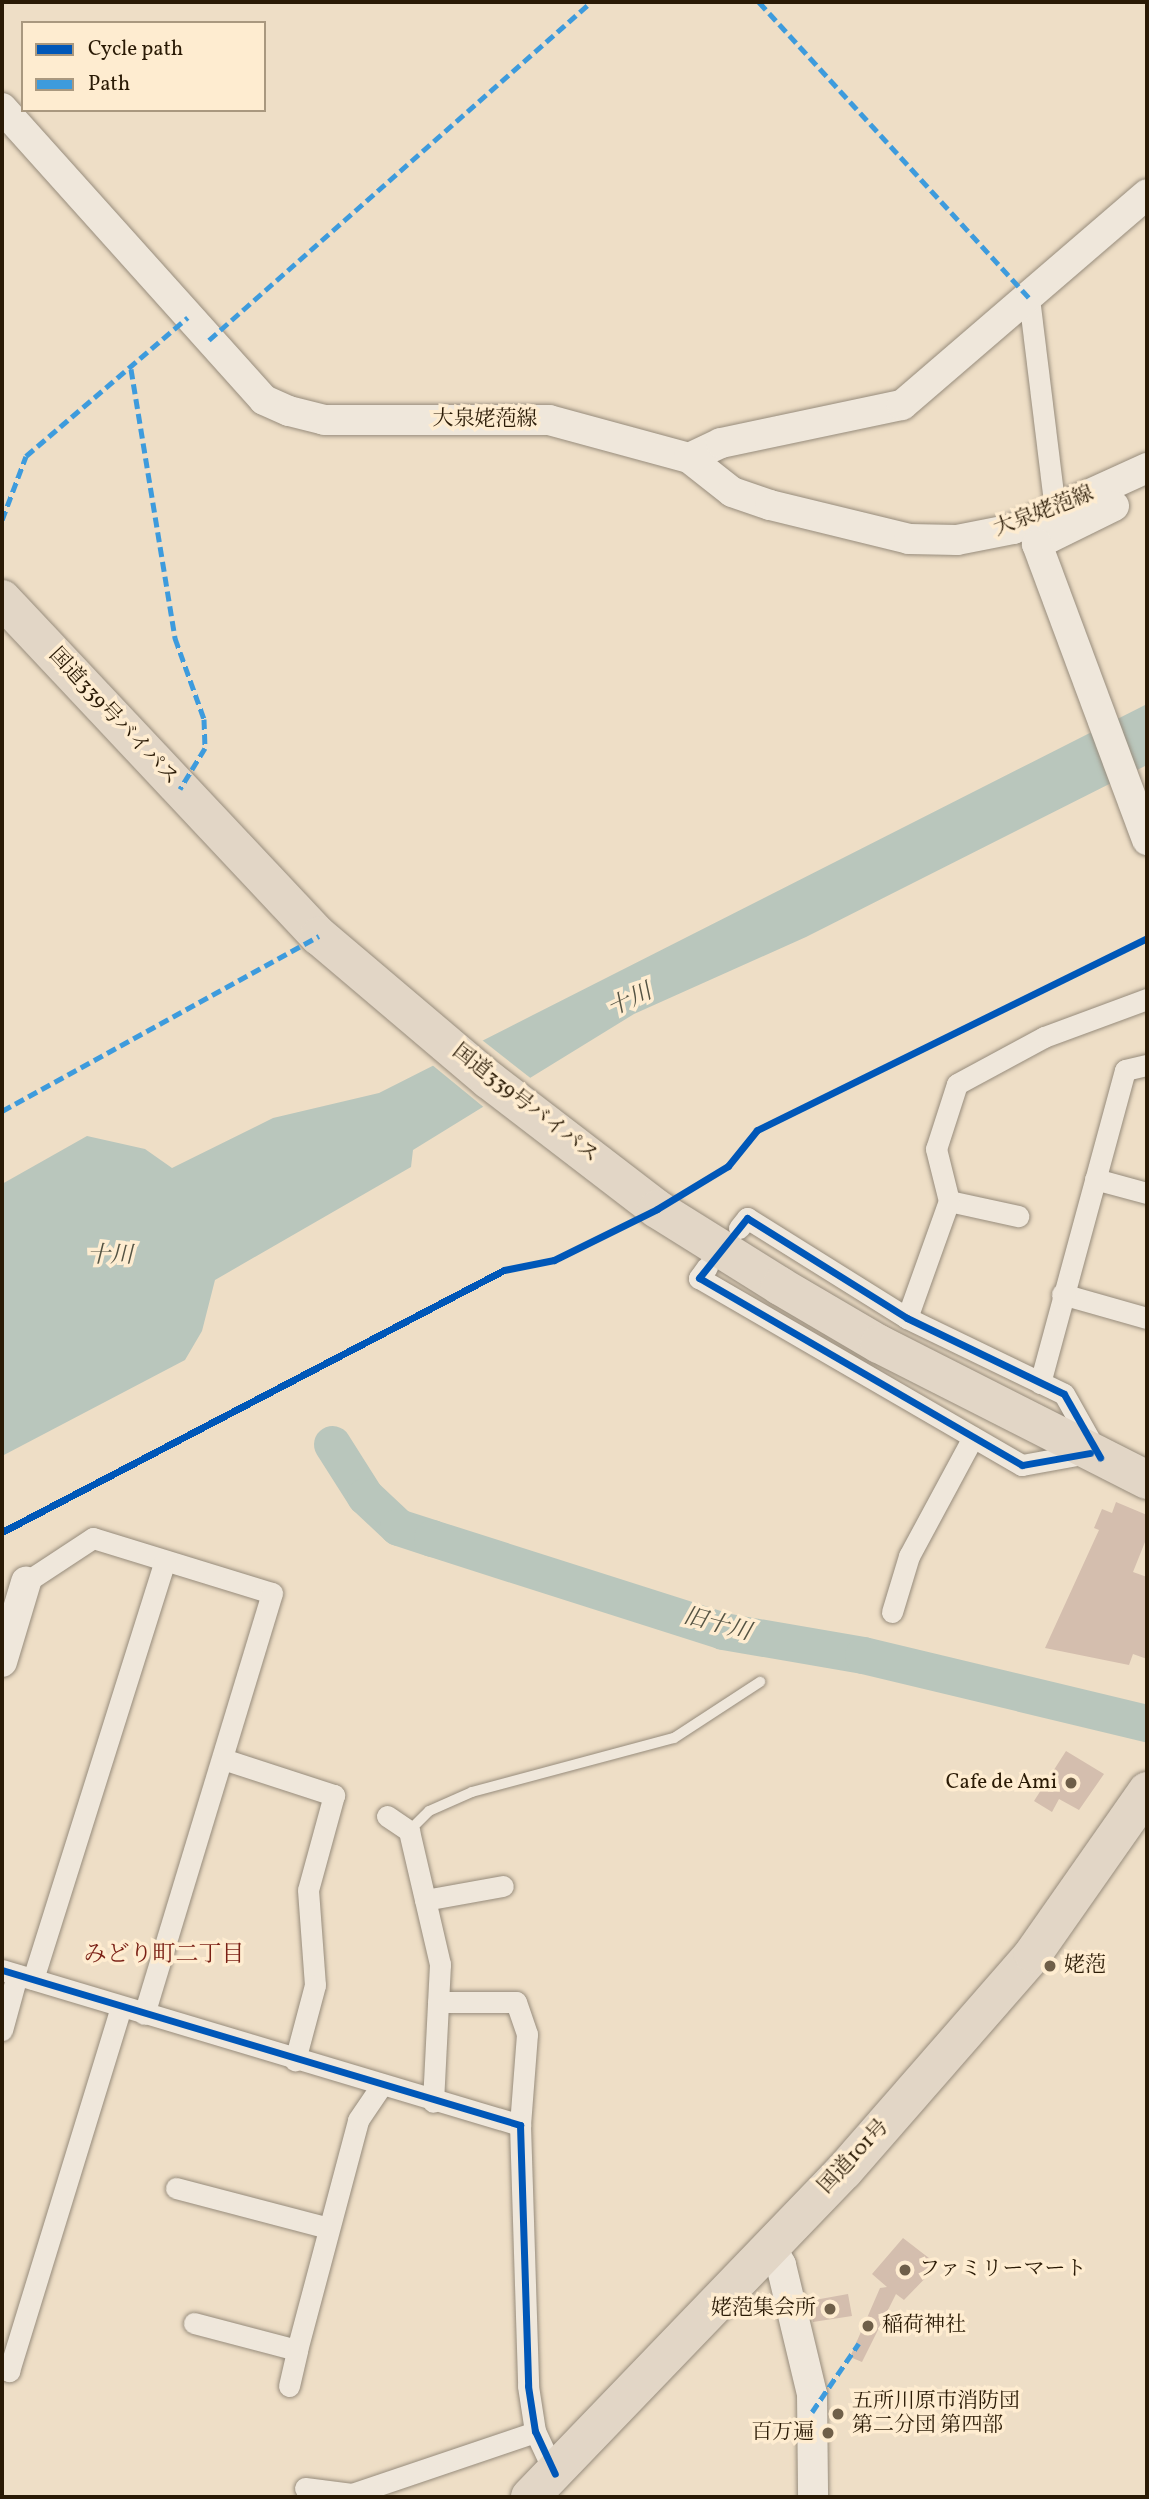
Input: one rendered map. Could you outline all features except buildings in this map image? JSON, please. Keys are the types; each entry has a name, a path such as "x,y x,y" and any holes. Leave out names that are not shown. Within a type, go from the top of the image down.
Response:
{"highway":[{"name":"国道339号バイパス","path":"2,599 331,944 489,1080 675,1222 879,1344 1147,1479"},
{"name":"国道101号","path":"537,2491 769,2244 844,2171 1033,1954 1147,1791"}],"main road":[{"name":"大泉姥萢線","path":"2,108 264,400 324,420 549,420 689,458 732,492 909,539 957,540 1055,511 1147,468"},
{"path":"689,458 721,443 902,405 1147,194"},
{"name":"大泉姥萢線","path":"1147,490 1037,544 1147,840"},
{"path":"2,1662 14,1589"},
{"path":"769,2244 781,2265 812,2394 813,2497"}],"street":[{"path":"1029,298 1055,511"},
{"path":"907,1318 949,1202 936,1149 957,1084 1044,1037 1147,999"},
{"path":"1040,1382 1125,1070 1147,1065"},
{"path":"1094,1179 1147,1193"},
{"path":"949,1202 1018,1216"},
{"path":"707,1267 699,1278 1022,1465 1095,1455 1064,1394 907,1318 747,1218 739,1228"},
{"path":"1062,1294 1147,1318"},
{"path":"891,1612 909,1556 973,1437"},
{"path":"14,1589 93,1538 272,1593 144,2014"},
{"path":"2,2030 17,1975 165,1561"},
{"path":"223,1759 334,1795 308,1890 315,1985 295,2060"},
{"path":"387,1816 409,1831 440,1964 433,2102"},
{"path":"425,1900 503,1886"},
{"path":"17,1975 520,2126"},
{"path":"438,2002 516,2002 527,2034 520,2126 537,2491"},
{"path":"2,2368 9,2371 121,2007"},
{"path":"289,2386 358,2120 381,2086"},
{"path":"176,2188 328,2228"},
{"path":"194,2323 297,2350"},
{"path":"305,2488 352,2494 535,2432"}],"lane":[{"path":"409,1831 429,1811 472,1791 674,1738 760,1682"}],"water":[{"name":"十川","path":"1147,704 1147,765 806,937 634,1014 413,1150 411,1167 215,1280 202,1331 185,1360 2,1456 2,1184 87,1136 145,1149 172,1168 273,1118 379,1093"}],"pier":[{"path":"482,1040 533,1080 486,1109 431,1064"}],"waterway":[{"name":"旧十川","path":"332,1444 365,1496 398,1527 723,1631 863,1655 1147,1723"}],"marked path":[{"path":"209,340 591,2"},
{"path":"759,2 1029,298"},
{"path":"2,520 26,456 188,317"},
{"path":"131,369 175,638 204,719 205,748 180,789"},
{"path":"2,1111 319,936"},
{"path":"812,2412 859,2343"}],"cycle path":[{"path":"2,1532 504,1270 554,1260 657,1209 728,1166 757,1130 1147,938"},
{"path":"1090,1453 1022,1465 699,1278 747,1218 907,1318 1064,1394 1100,1457"},
{"path":"2,1970 520,2125 528,2386 535,2431 555,2474"}],"place":[{"name":"Cafe de Ami","path":"1071,1783"},
{"name":"姥萢","path":"1050,1966"},
{"name":"ファミリーマート","path":"905,2270"},
{"name":"姥萢集会所","path":"830,2309"},
{"name":"稲荷神社","path":"868,2326"},
{"name":"五所川原市消防団 第二分団 第四部","path":"838,2414"},
{"name":"百万遍","path":"828,2433"}],"district":[{"name":"みどり町二丁目","path":"164,1955"}]}
